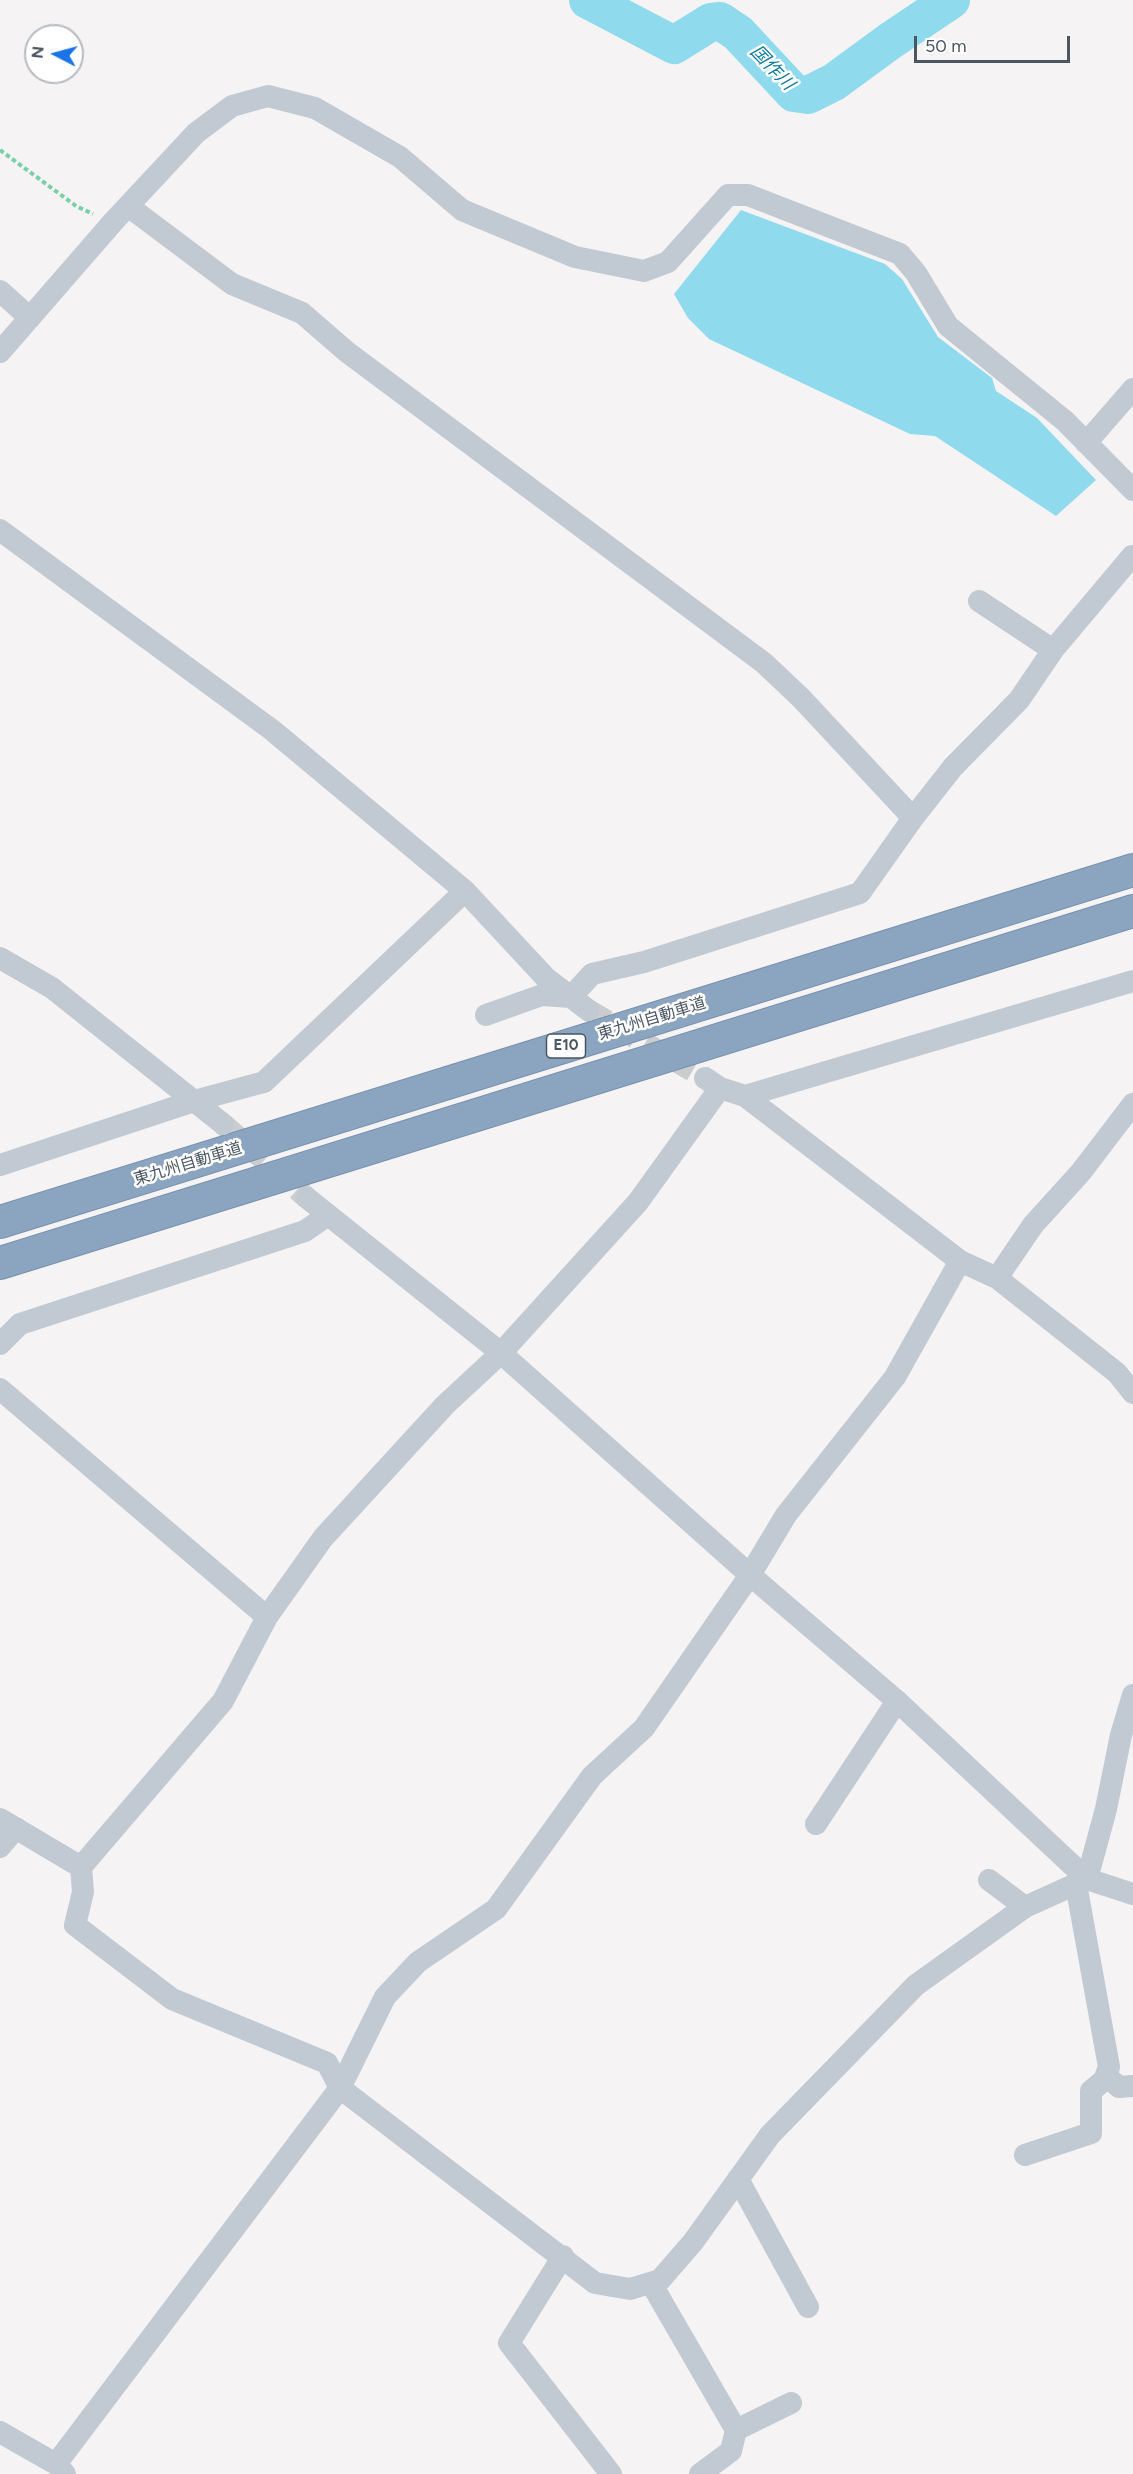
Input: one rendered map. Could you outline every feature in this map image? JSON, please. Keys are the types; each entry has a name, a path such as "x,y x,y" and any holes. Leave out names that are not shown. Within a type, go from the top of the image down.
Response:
{"highway":[{"name":"東九州自動車道","path":"0,1222 1133,870"},
{"name":"E10","path":"0,1263 1133,911"}],"street":[{"path":"0,352 121,214 196,133 232,106 267,96 315,108 400,157 462,210 575,256 644,271 668,262 728,195 748,195 900,254 916,273 948,326 1065,421 1086,443 1129,477"},
{"path":"121,214 232,284 302,313 347,352 764,663 801,698 912,818"},
{"path":"0,291 30,318"},
{"path":"1086,443 1133,389"},
{"path":"3,540 272,730 465,891 546,978 580,1004"},
{"path":"580,1004 592,974 644,962 860,893 912,818 953,767 1019,700 1053,650 1133,556"},
{"path":"979,601 1053,650"},
{"path":"0,1165 194,1101 264,1082 465,891"},
{"path":"0,958 52,988 223,1124"},
{"path":"745,1096 1133,981"},
{"path":"486,1015 542,995 580,1004"},
{"path":"1081,1881 1025,1907 916,1985 770,2134 693,2242 660,2280 630,2289 595,2283 563,2256 340,2088 327,2063 172,1999 75,1924 83,1892 81,1867 223,1701 267,1617 323,1538 445,1405 501,1353 638,1202 712,1083 745,1096 960,1261 997,1278 1117,1373 1133,1393"},
{"path":"997,1278 1033,1225 1082,1172 1133,1104"},
{"path":"307,1198 501,1353 750,1575 897,1701 1081,1881 1133,1894"},
{"path":"0,1344 20,1324 305,1231 328,1215"},
{"path":"0,2432 61,2469 340,2088 385,1997 418,1962 496,1909 592,1776 644,1728 750,1575 786,1515 895,1377 960,1261"},
{"path":"0,1389 267,1617"},
{"path":"1025,2155 1091,2133 1091,2091 1104,2080 1109,2067 1081,1881 1106,1809 1120,1736 1133,1695"},
{"path":"816,1824 897,1701"},
{"path":"0,1847 8,1824 81,1867"},
{"path":"989,1880 1025,1907"},
{"path":"1106,2076 1119,2087 1133,2086"},
{"path":"738,2179 808,2307"},
{"path":"563,2256 510,2343 611,2474"},
{"path":"651,2283 736,2430 732,2451 700,2474"},
{"path":"736,2430 791,2403"}],"path":[{"path":"0,150 76,206 121,214"}],"water":[{"path":"741,210 885,264 902,279 938,337 992,378 996,391 1037,418 1096,480 1056,516 935,436 910,434 709,339 688,318 674,294"}],"waterway":[{"name":"国作川","path":"588,0 674,45 711,22 720,21 738,33 794,93 808,95 834,82 951,0"}],"tunnel":[{"path":"588,1010 705,1078"},
{"path":"223,1124 307,1198"}]}
